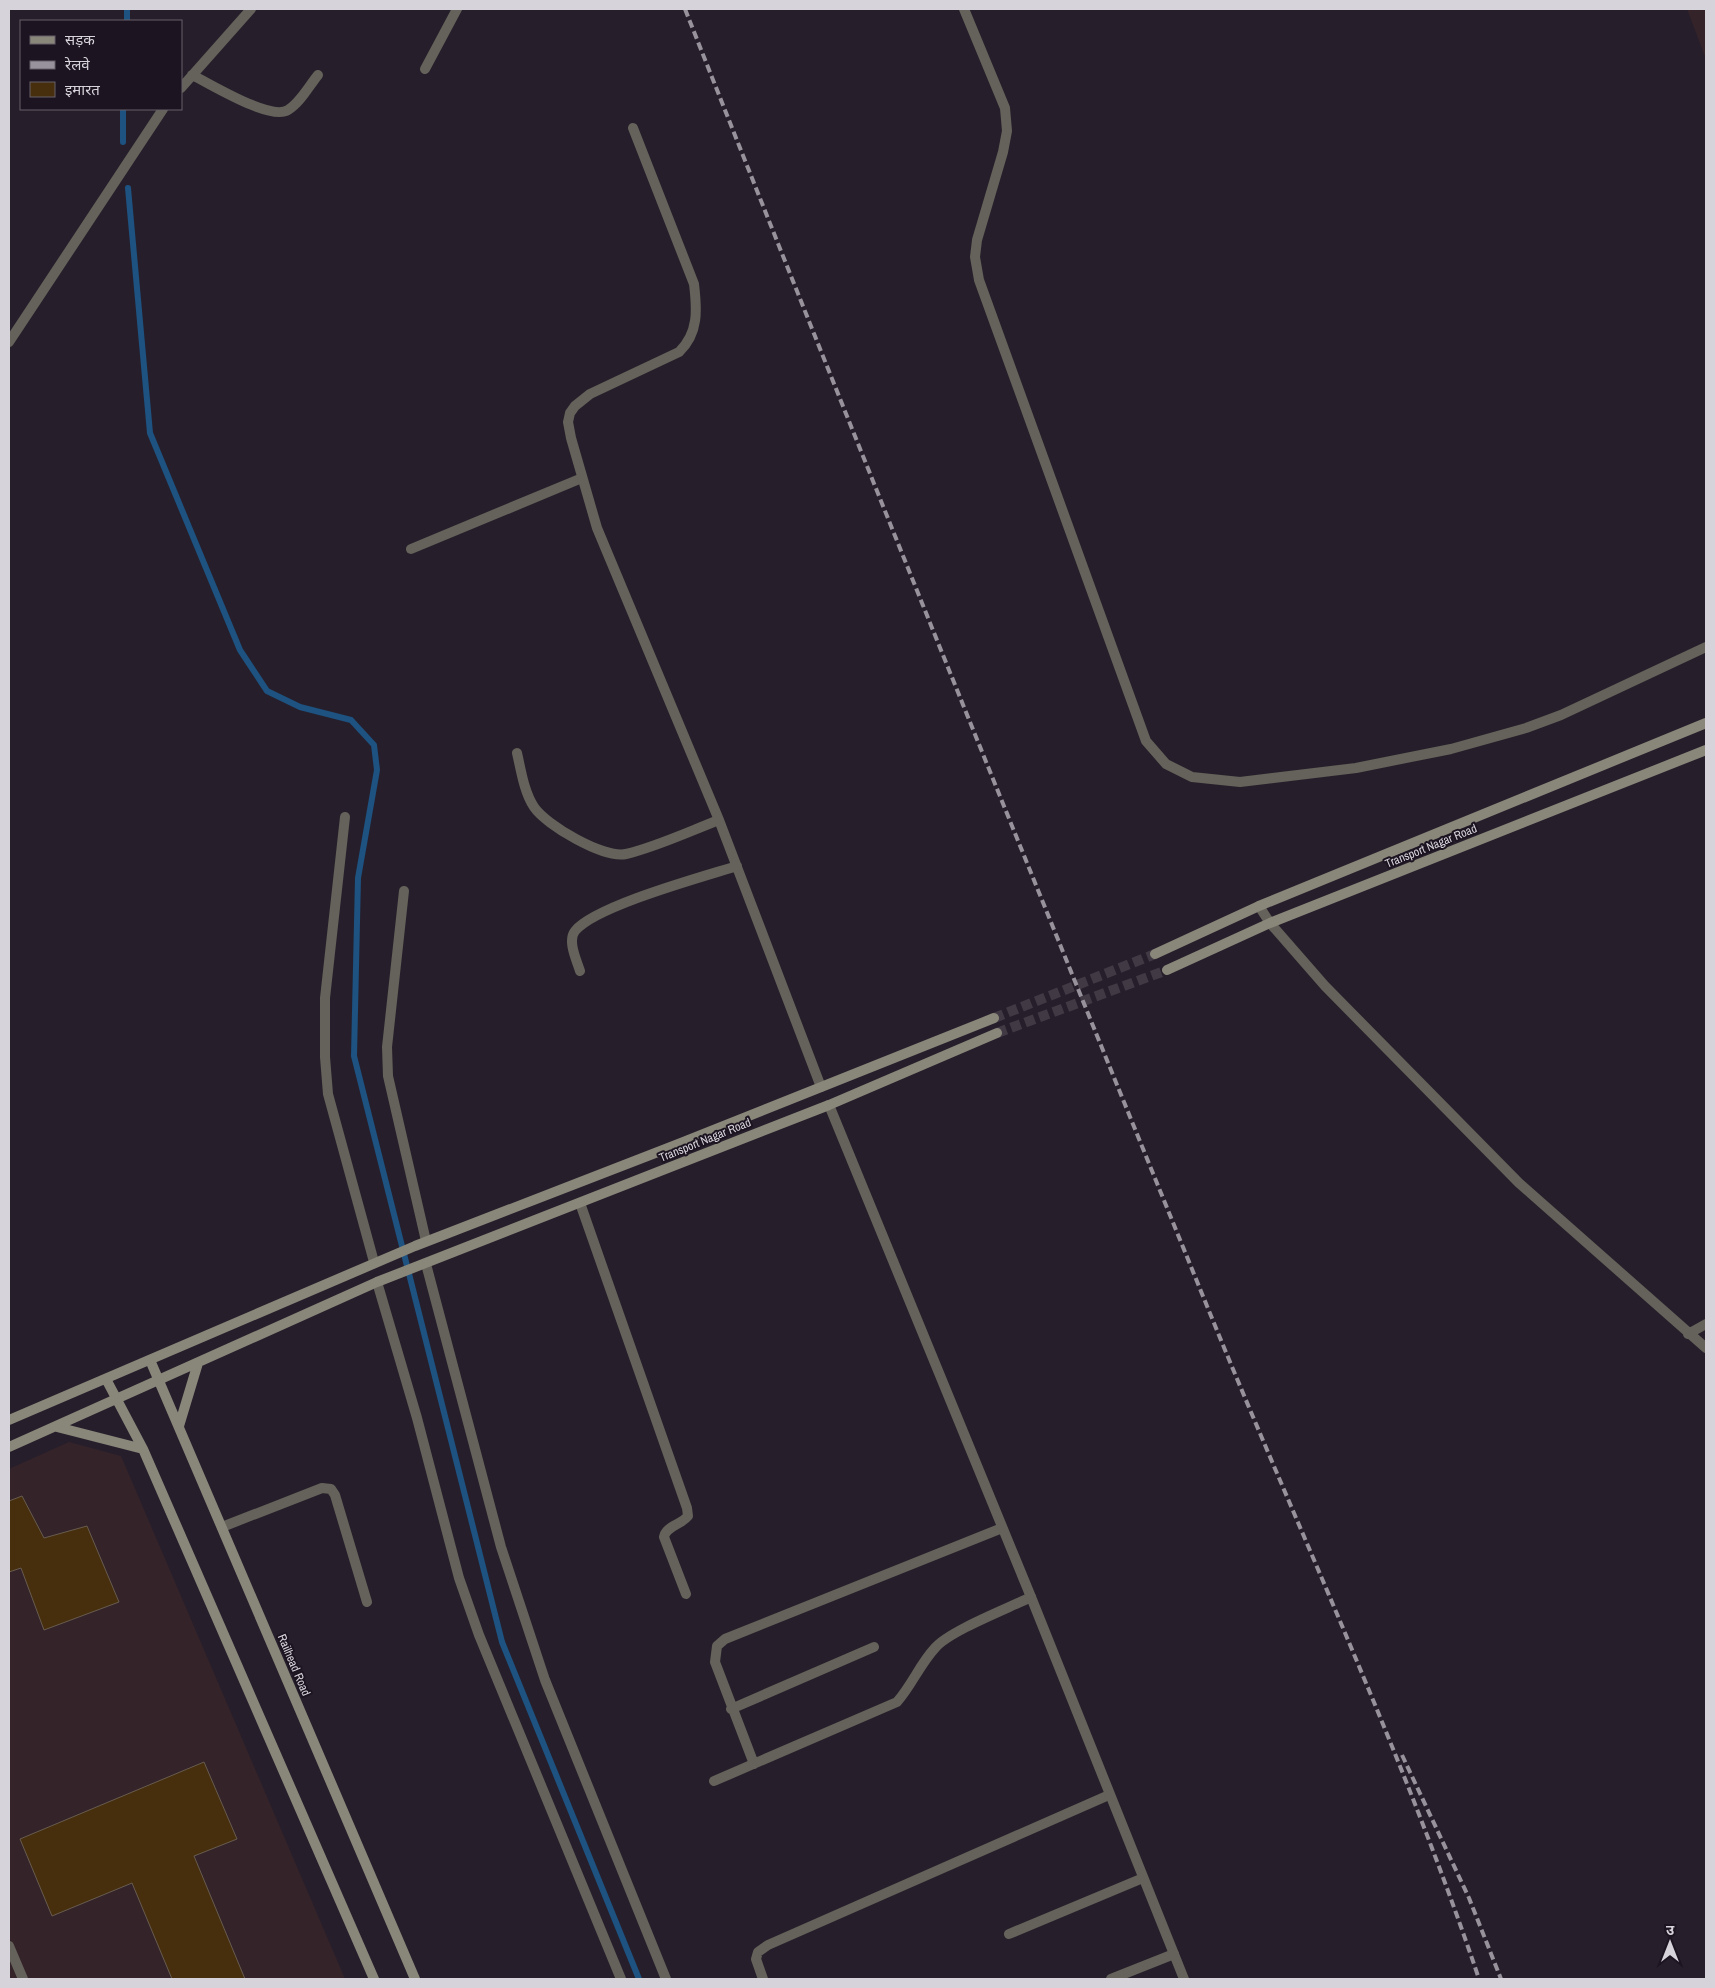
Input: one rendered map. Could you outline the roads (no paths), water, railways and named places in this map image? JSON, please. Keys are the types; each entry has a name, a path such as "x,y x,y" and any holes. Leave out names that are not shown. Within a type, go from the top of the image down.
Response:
{"main road":[{"name":"Transport Nagar Road","path":"1155,954 1259,906 1706,724"},
{"name":"Transport Nagar Road","path":"1168,970 1270,923 1706,750"},
{"path":"9,1420 426,1241 994,1018"},
{"name":"Transport Nagar Road","path":"9,1447 381,1281 829,1105 997,1033"},
{"name":"Railhead Road","path":"150,1360 415,1979"},
{"path":"179,1426 198,1363"},
{"path":"106,1379 143,1449 374,1979"},
{"path":"57,1427 143,1449"}],"street":[{"path":"182,87 251,9"},
{"path":"424,69 457,9"},
{"path":"964,9 1005,108 1007,131 1003,152 977,240 975,257 979,280 1101,612 1146,741 1166,764 1192,777 1240,782 1356,768 1451,749 1526,728 1561,715 1706,647"},
{"path":"192,75 254,106 280,113 294,106 318,75"},
{"path":"9,342 162,110"},
{"path":"634,128 694,284 696,316 694,330 687,344 679,352 590,394 575,406 570,413 568,422 597,528 719,820 821,1087"},
{"path":"411,549 582,478"},
{"path":"517,753 532,805 540,816 552,826 607,853 626,854 719,820"},
{"path":"345,817 325,998 325,1057 328,1094 378,1261"},
{"path":"580,971 572,940 574,932 587,922 612,908 737,866"},
{"path":"404,891 387,1047 388,1076 426,1241"},
{"path":"1259,906 1270,923 1325,986 1519,1183 1706,1348"},
{"path":"829,1105 1031,1597 1184,1979"},
{"path":"580,1203 687,1508 688,1516 685,1520 669,1529 664,1537 686,1594"},
{"path":"423,1265 501,1547 542,1671 666,1979"},
{"path":"381,1281 458,1578 482,1644 621,1979"},
{"path":"1688,1334 1706,1324"},
{"path":"222,1527 322,1488 331,1489 335,1495 352,1546 367,1602"},
{"path":"754,1764 731,1709 715,1662 717,1646 724,1640 1002,1528"},
{"path":"714,1781 898,1702 910,1687 935,1647 948,1637 1031,1597"},
{"path":"731,1709 874,1647"},
{"path":"763,1979 756,1958 758,1952 768,1945 1109,1795"},
{"path":"1009,1934 1143,1878"},
{"path":"9,1946 23,1979"},
{"path":"1111,1979 1174,1954"}],"waterway":[{"path":"127,9 127,20"},
{"path":"123,110 123,142"},
{"path":"128,188 150,433 240,650 267,691 300,707 351,720 374,745 377,770 358,878 354,1056 502,1642 639,1979"}],"tunnel":[{"path":"994,1018 1155,954"},
{"path":"997,1033 1167,970"}],"railway":[{"path":"685,9 879,496 1141,1144 1242,1390 1383,1724 1417,1809 1479,1979"},
{"path":"1402,1755 1469,1898 1501,1979"}]}
